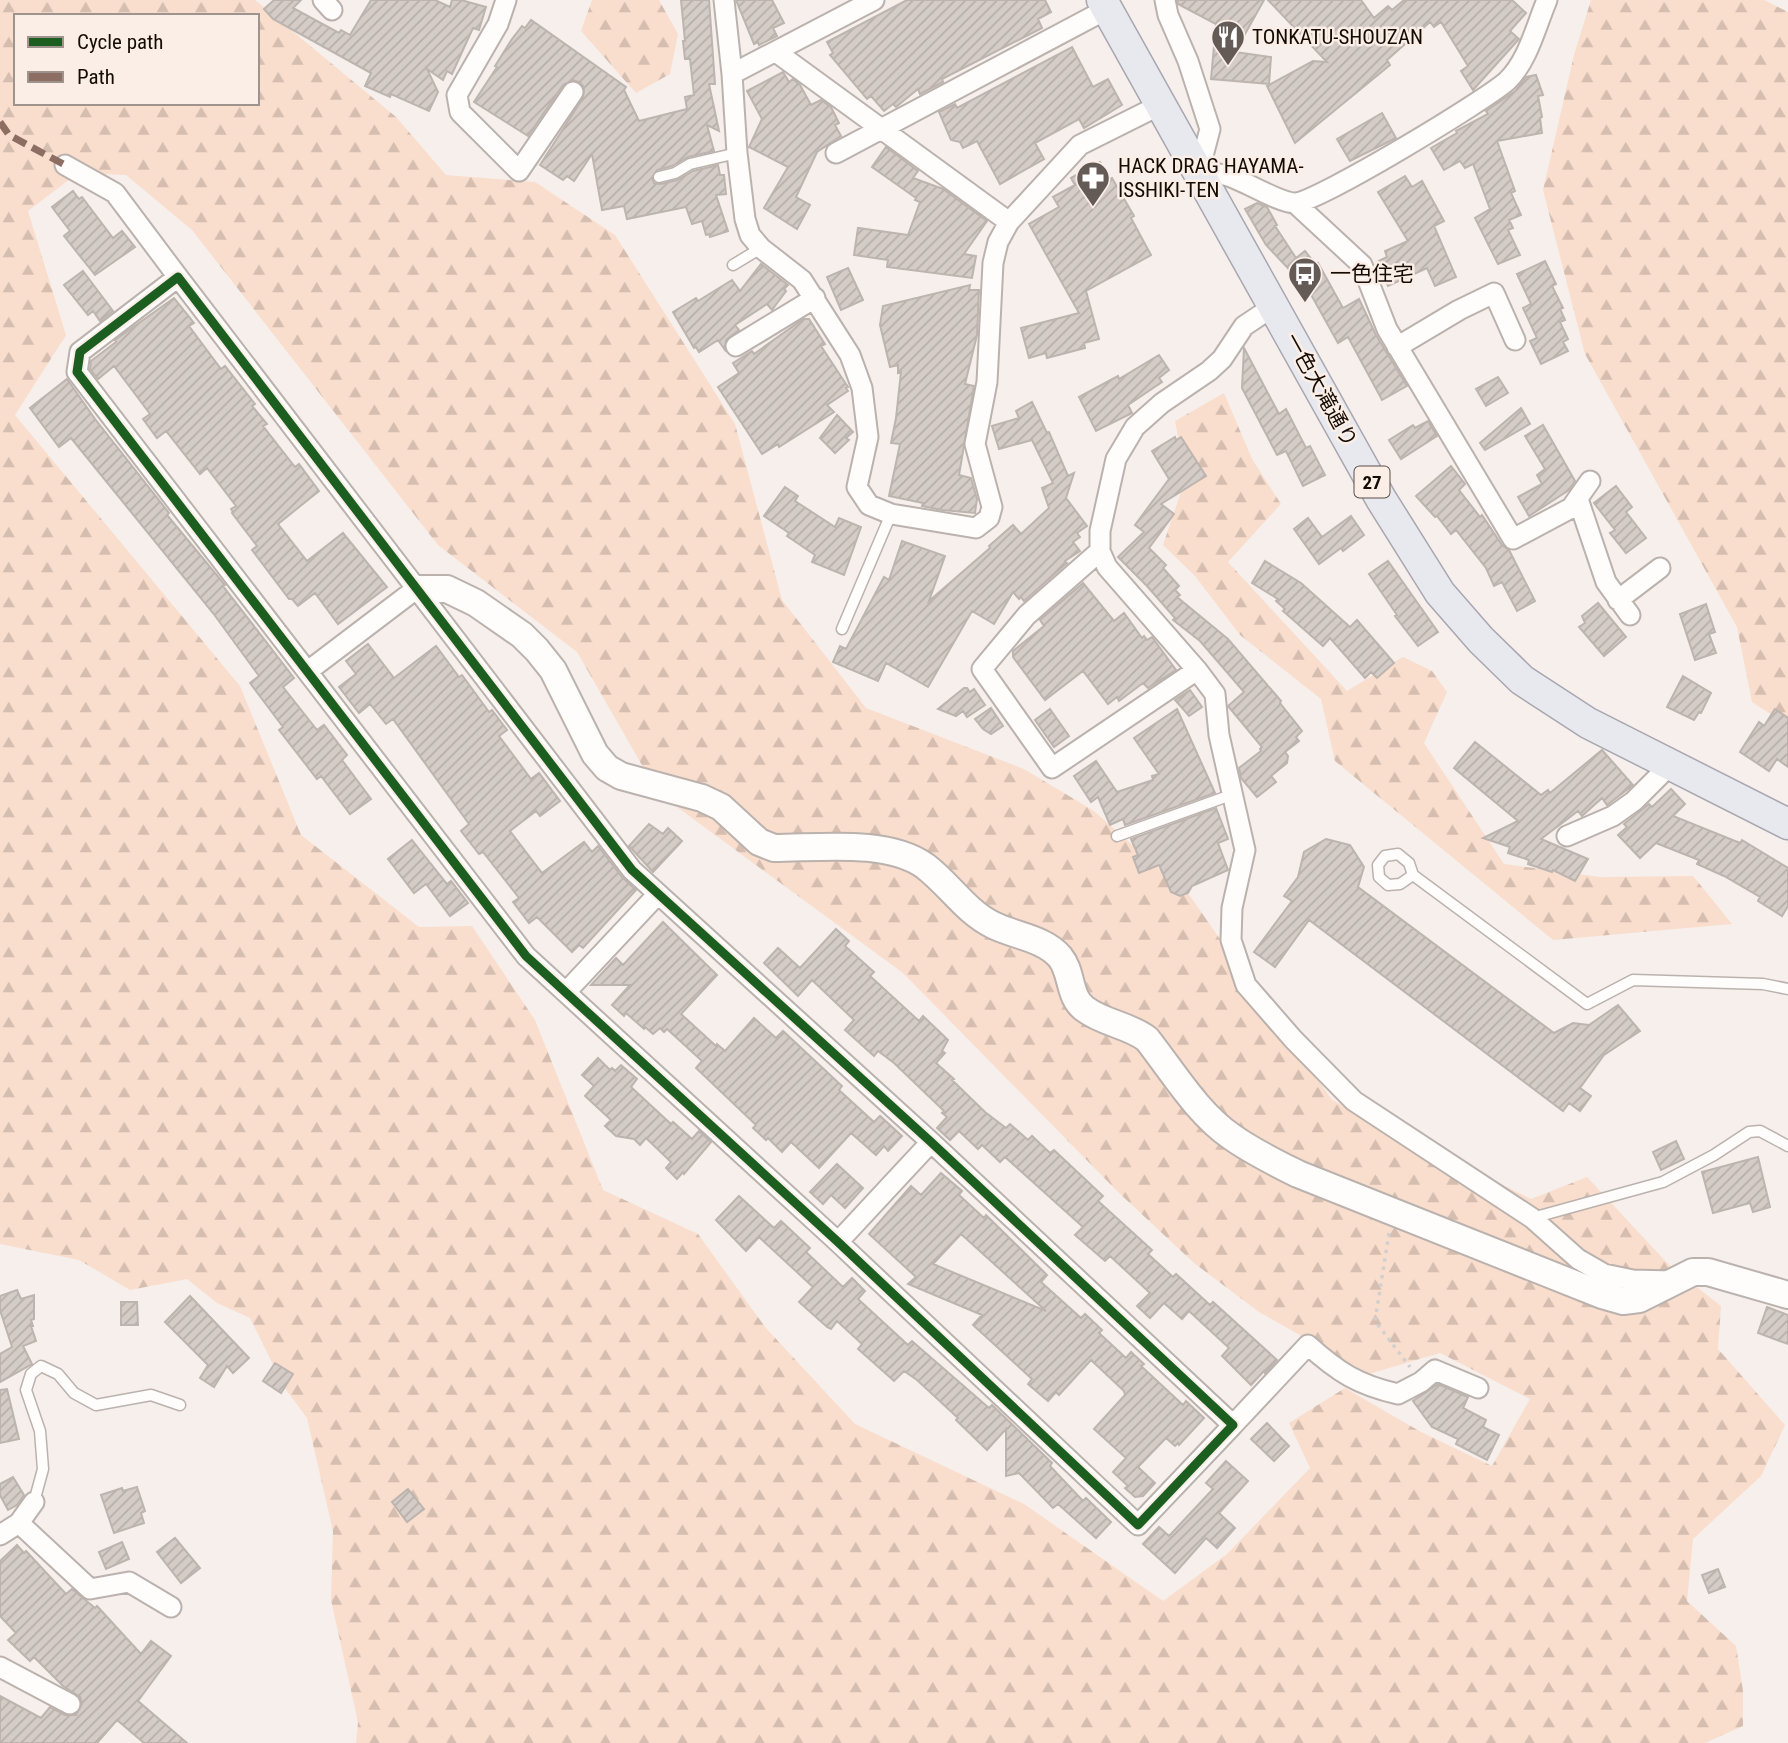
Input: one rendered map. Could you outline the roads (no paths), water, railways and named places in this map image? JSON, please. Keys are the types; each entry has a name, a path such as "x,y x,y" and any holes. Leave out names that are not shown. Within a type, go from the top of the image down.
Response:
{"main road":[{"name":"一色大滝通り","path":"1104,5 1381,499 1440,593 1522,680 1588,723 1788,824"}],"street":[{"path":"506,0 498,24 457,95 460,112 519,171 573,92"},
{"path":"724,0 737,153 745,219 750,235 761,248 802,280 850,355 862,388 868,437 858,487 869,505 891,514 976,528 989,518 992,506 975,444 987,383 993,263 998,242 1009,222 1080,145 1160,105"},
{"path":"732,74 874,0"},
{"path":"1165,0 1168,15 1188,61 1210,129 1199,171 1228,176 1295,203 1362,265 1387,329 1513,539 1571,508 1590,481"},
{"path":"1295,203 1353,176 1508,80 1523,58 1547,0"},
{"path":"836,153 1104,5"},
{"path":"776,52 1009,222"},
{"path":"65,165 115,192 632,870 931,1142 1233,1425"},
{"path":"178,277 80,352 77,372 526,956 838,1242 1138,1525 1308,1345 1332,1367 1368,1387 1398,1394 1421,1382 1435,1370 1478,1388"},
{"path":"1397,347 1459,310 1494,293 1515,340"},
{"path":"736,346 815,298"},
{"path":"1274,306 1244,326 1222,359 1209,371 1162,403 1135,427 1116,459 1100,531 1100,551 1107,567 1198,670 1215,694 1219,735 1245,850 1232,908 1231,940 1246,985 1293,1039 1354,1101 1532,1218 1578,1259 1604,1274 1633,1280 1672,1281"},
{"path":"1578,499 1606,582 1624,608 1660,568"},
{"path":"1100,551 1027,615 982,669 1052,768 1198,670"},
{"path":"308,671 416,589 447,589 476,603 522,635 537,650 553,670 595,754 607,768 621,776 702,798 721,807 759,842 774,848 884,848 906,854 926,867 979,916 994,925 1045,945 1059,957 1068,971 1074,995 1084,1008 1137,1031 1147,1039 1199,1107 1230,1136 1257,1154 1298,1174 1623,1301 1639,1298 1692,1272 1708,1272 1788,1295"},
{"path":"1567,836 1613,816 1634,801 1669,766"},
{"path":"566,992 657,895"},
{"path":"838,1242 931,1142"},
{"path":"0,1535 19,1523 34,1502"},
{"path":"19,1523 90,1589 129,1582 171,1607"},
{"path":"0,1667 70,1704"}],"lane":[{"path":"659,177 675,173 690,164 737,153"},
{"path":"733,265 761,248"},
{"path":"842,629 891,514"},
{"path":"1117,836 1231,794"},
{"path":"1413,875 1587,1004 1633,980 1763,984 1788,989"},
{"path":"1532,1218 1663,1182 1714,1155 1749,1132 1760,1132 1788,1146"},
{"path":"34,1502 43,1469 40,1432 26,1390 32,1374 41,1366 58,1374 74,1393 96,1405 150,1395 180,1405"}],"place":[{"name":"TONKATU-SHOUZAN","path":"1228,67"},
{"name":"HACK DRAG HAYAMA- ISSHIKI-TEN","path":"1093,208"},
{"name":"一色住宅","path":"1305,304"}]}
